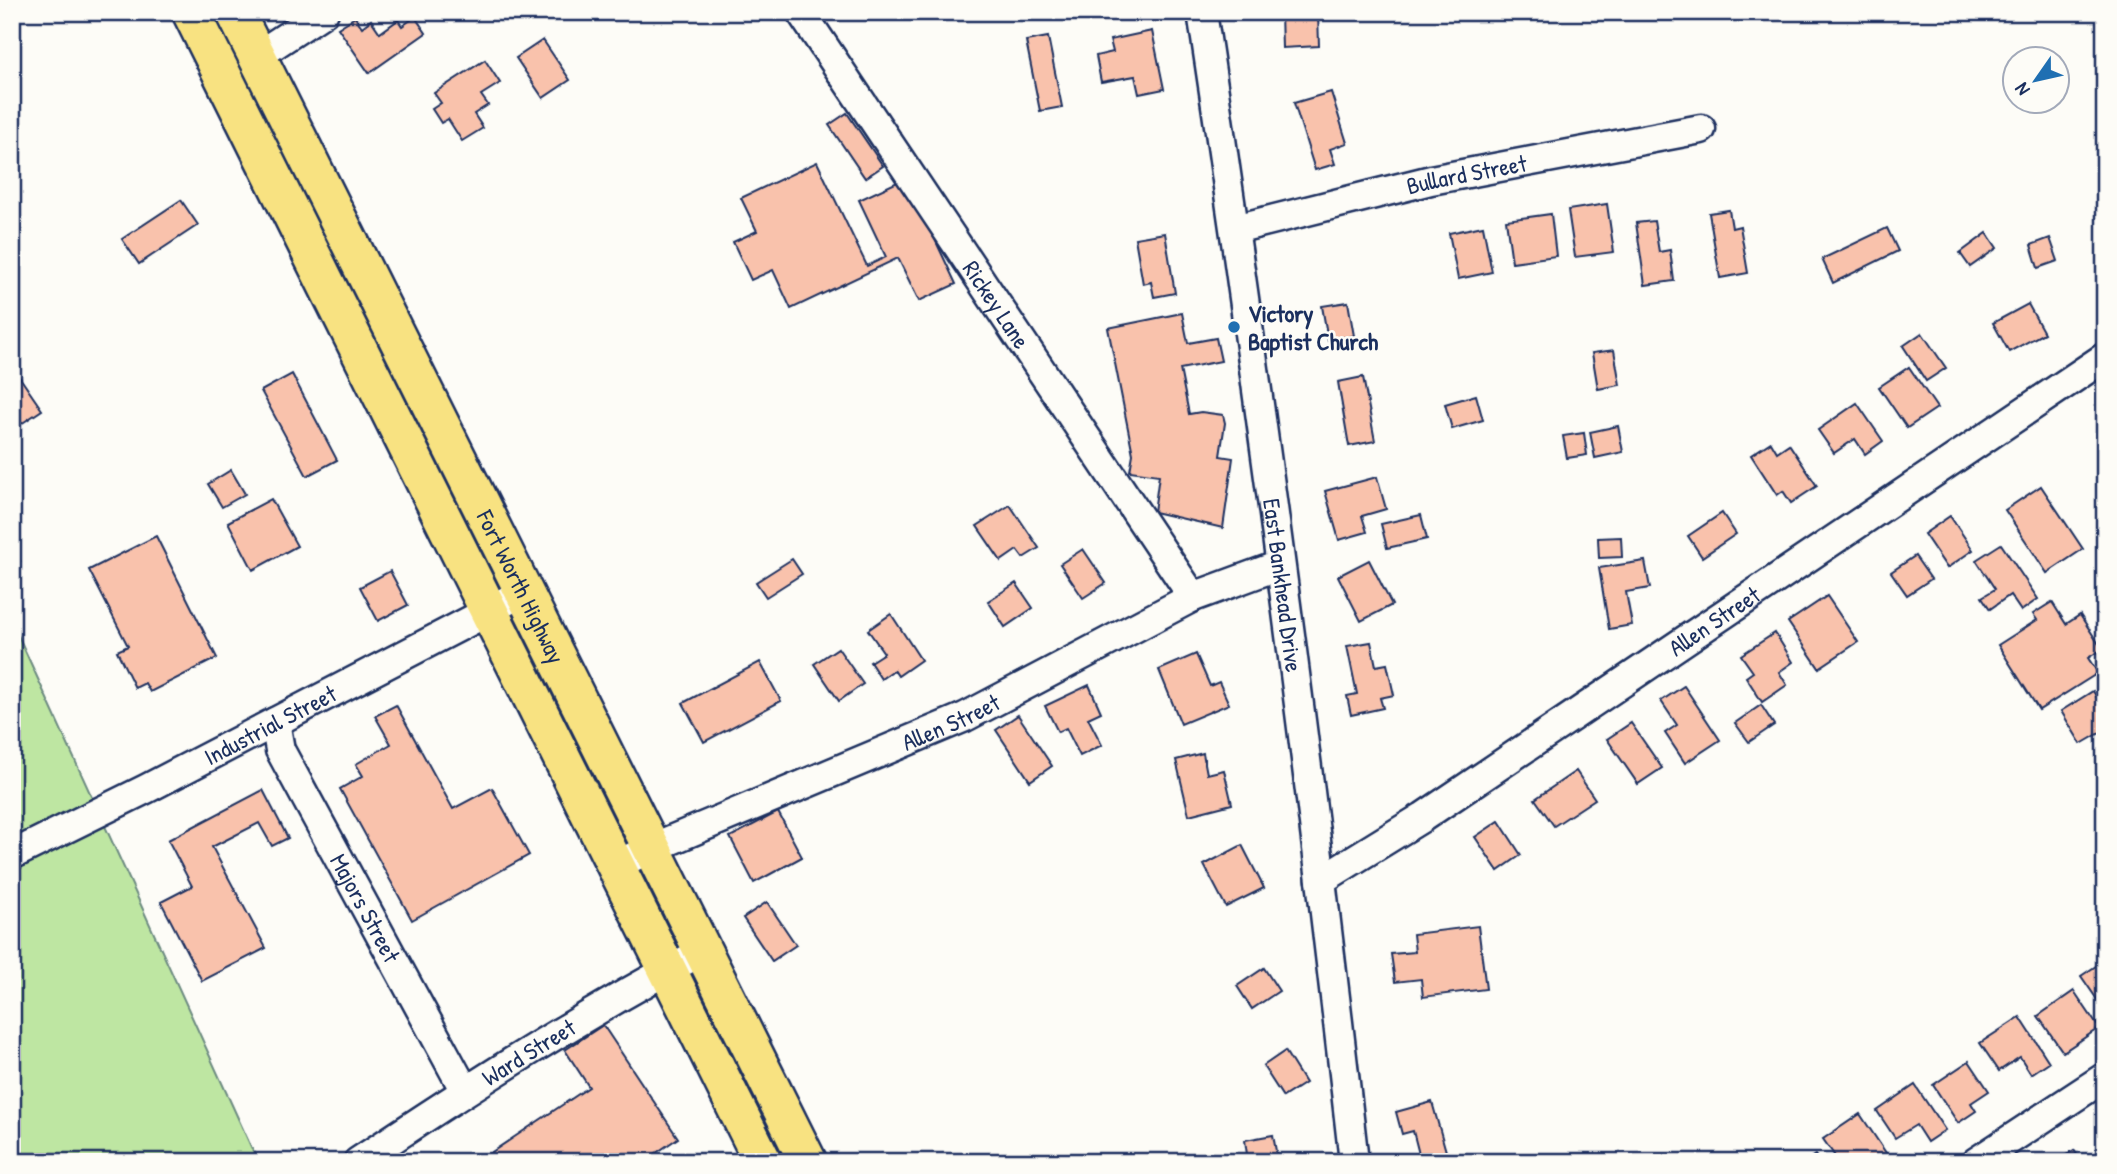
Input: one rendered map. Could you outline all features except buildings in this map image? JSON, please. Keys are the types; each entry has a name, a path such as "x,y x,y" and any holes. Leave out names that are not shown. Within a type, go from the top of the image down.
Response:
{"main road":[{"name":"Fort Worth Highway","path":"191,12 763,1162"},
{"name":"Fort Worth Highway","path":"235,12 808,1162"},
{"path":"281,192 316,174"}],"street":[{"path":"257,56 324,12"},
{"name":"Rickey Lane","path":"801,12 1193,597"},
{"name":"East Bankhead Drive","path":"1202,12 1235,229 1280,565 1321,880 1353,1162"},
{"name":"Bullard Street","path":"1235,229 1431,180 1701,129"},
{"name":"Allen Street","path":"1321,880 1434,809 2105,357"},
{"name":"Allen Street","path":"616,865 965,717 1193,597 1280,565"},
{"name":"Industrial Street","path":"12,855 146,789 524,591"},
{"name":"Majors Street","path":"275,722 280,750 465,1091"},
{"name":"Ward Street","path":"358,1162 465,1091 703,951"},
{"path":"1976,1162 2105,1077"}],"green space":[{"path":"12,622 258,1162 12,1162"}],"place":[{"name":"Victory Baptist Church","path":"1234,327"}]}
